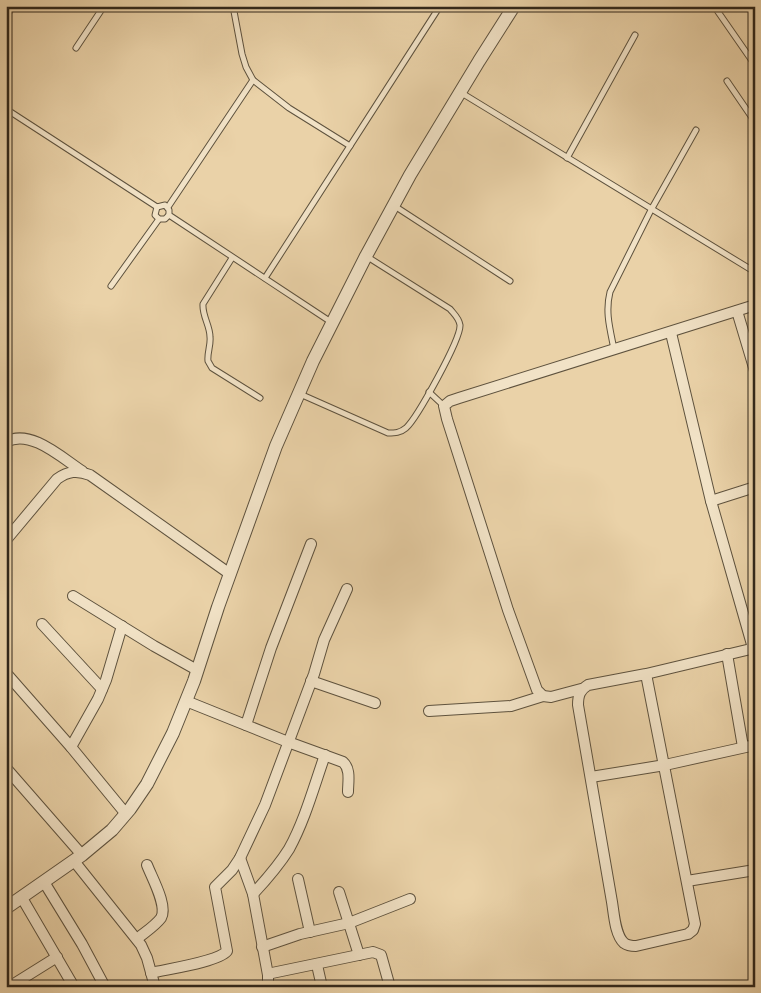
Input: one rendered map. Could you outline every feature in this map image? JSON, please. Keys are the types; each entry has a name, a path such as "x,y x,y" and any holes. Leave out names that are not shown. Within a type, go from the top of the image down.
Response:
{"street":[{"path":"6,908 78,858 112,830 147,784 173,733 198,670 276,446 298,393 332,322 394,205 460,92 514,6"},
{"path":"543,696 537,690 508,610 444,406 459,398 755,305"},
{"path":"737,311 755,371"},
{"path":"428,711 512,706 543,696 551,697 581,690 588,685 646,674 754,648 711,501 671,332"},
{"path":"6,442 16,437 27,438 38,443 90,475 230,574"},
{"path":"6,540 58,479 74,471 83,472"},
{"path":"711,501 755,487"},
{"path":"246,725 271,648 311,544"},
{"path":"151,973 210,960 227,951 216,887 240,858 265,805 311,681 324,640 347,589"},
{"path":"73,596 198,670"},
{"path":"42,624 102,689"},
{"path":"71,747 82,730 102,689 122,626"},
{"path":"727,654 744,748"},
{"path":"6,673 71,747 126,814"},
{"path":"581,690 578,697 578,705 618,932 623,943 629,946 679,937 694,930 694,917 646,674"},
{"path":"311,681 375,703"},
{"path":"186,701 343,762 348,767 348,792"},
{"path":"591,778 755,745"},
{"path":"254,894 266,881 295,837 325,756"},
{"path":"6,768 78,858 144,950 155,987"},
{"path":"240,858 254,894 268,975 268,987"},
{"path":"137,940 158,921 164,911 148,866"},
{"path":"687,881 755,870"},
{"path":"298,879 310,932"},
{"path":"44,882 82,944 105,987"},
{"path":"339,892 359,955"},
{"path":"22,898 74,987"},
{"path":"262,947 310,932 349,923 410,899"},
{"path":"268,975 373,952 381,955 390,987"},
{"path":"9,987 57,957"},
{"path":"318,965 322,987"}],"lane":[{"path":"6,17 13,6"},
{"path":"76,48 104,6"},
{"path":"233,6 242,54 253,80 289,108 350,146"},
{"path":"265,278 440,6"},
{"path":"714,6 755,65"},
{"path":"567,158 635,35"},
{"path":"253,80 168,207 169,215 332,322"},
{"path":"727,81 755,122"},
{"path":"460,92 755,272"},
{"path":"6,109 157,207"},
{"path":"614,349 607,312 610,292 651,210 696,130"},
{"path":"157,207 163,205 168,207"},
{"path":"394,205 510,281"},
{"path":"157,207 155,212 159,219"},
{"path":"159,219 165,219 169,215"},
{"path":"111,286 159,219"},
{"path":"298,393 388,433 397,434 412,421 458,335 460,325 457,317 450,309 366,256"},
{"path":"232,258 203,304 203,313 210,339 208,362 212,368 260,398"},
{"path":"429,392 444,406"}]}
